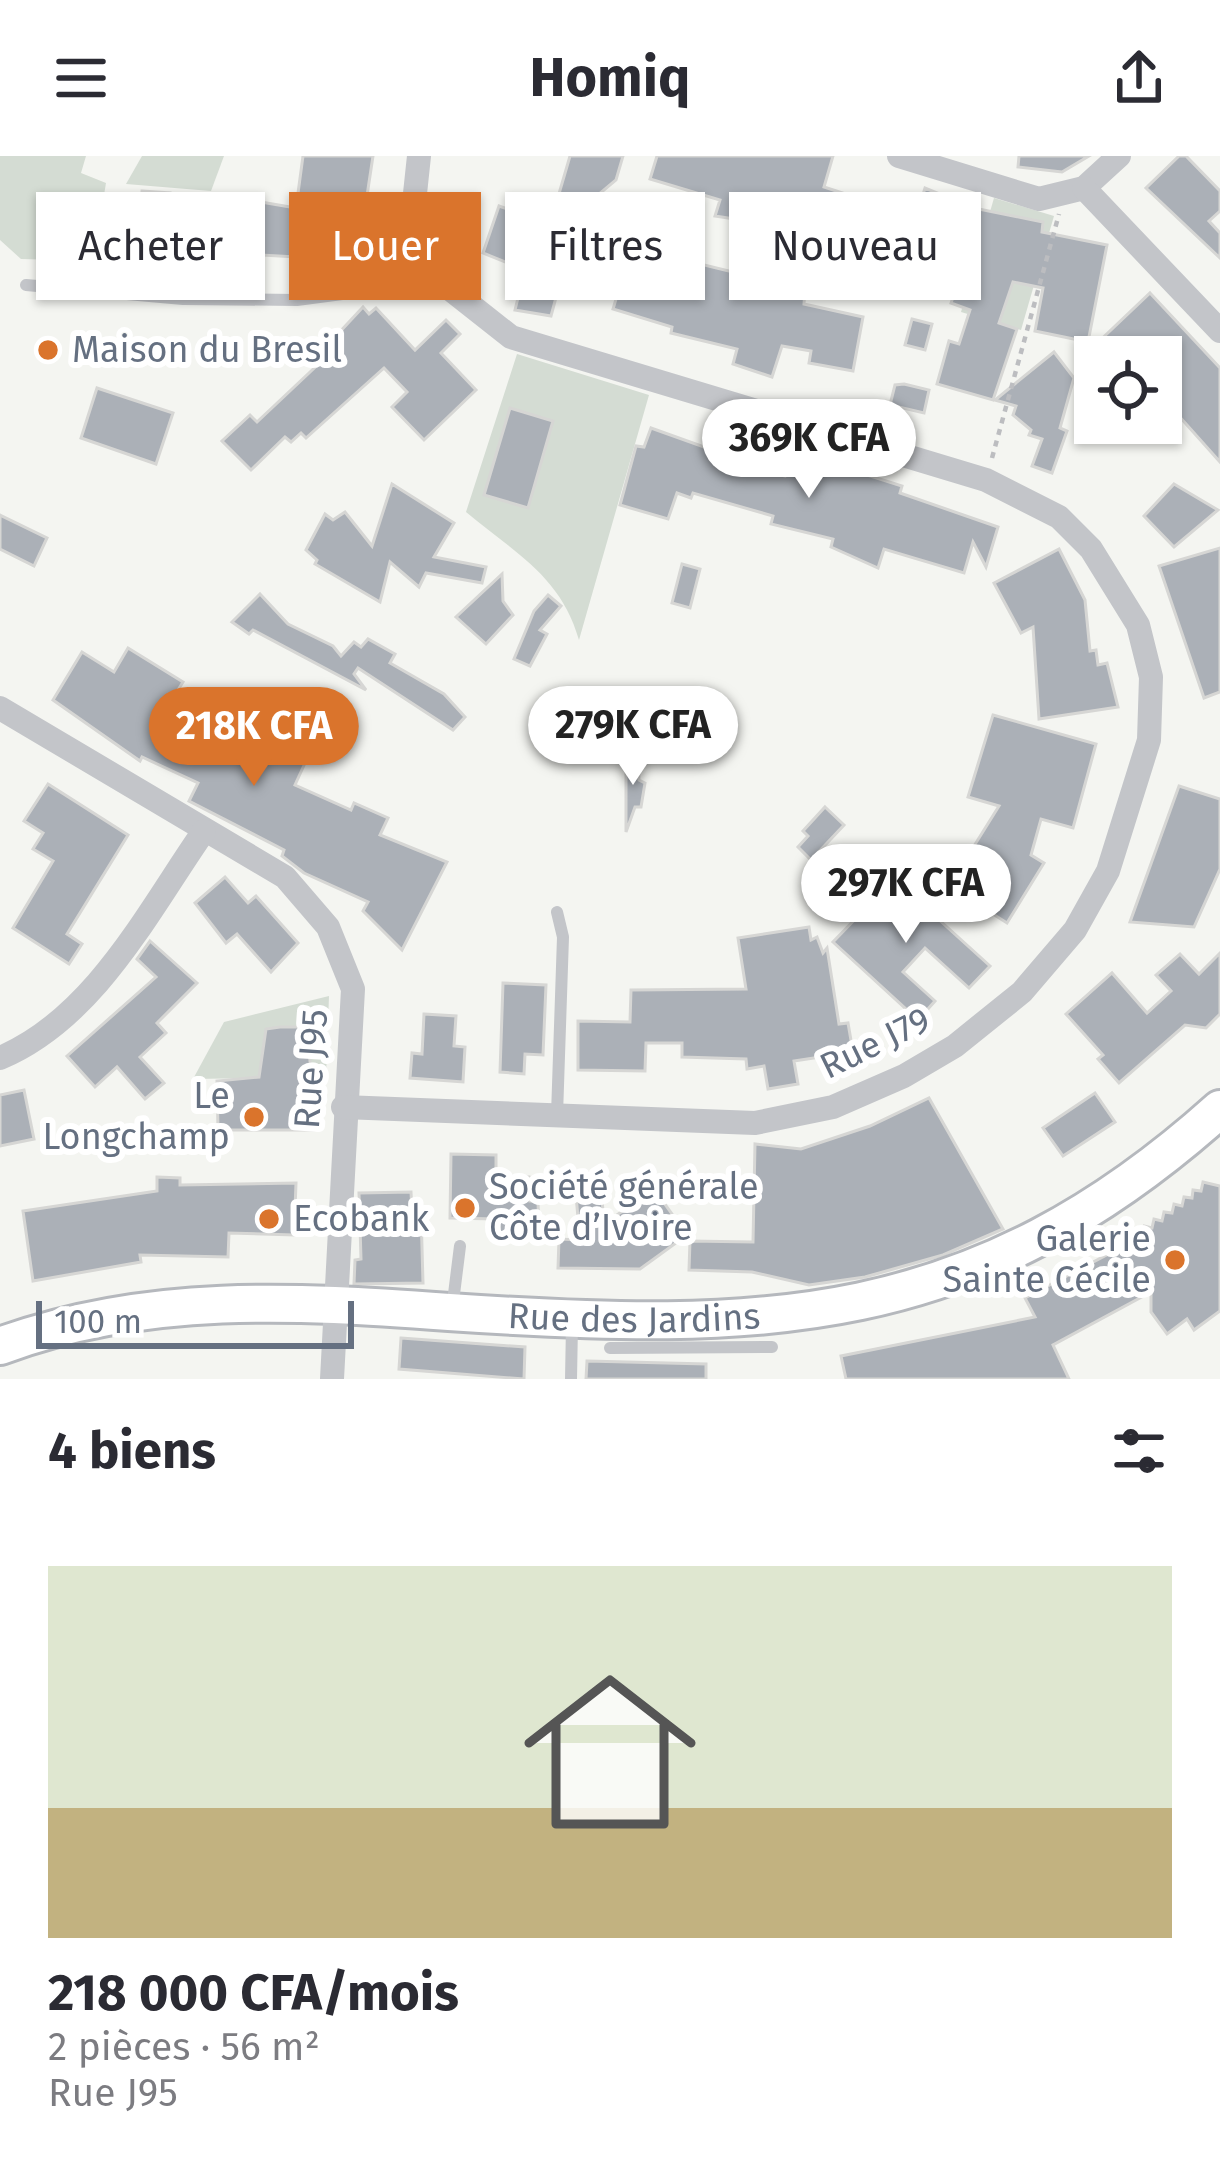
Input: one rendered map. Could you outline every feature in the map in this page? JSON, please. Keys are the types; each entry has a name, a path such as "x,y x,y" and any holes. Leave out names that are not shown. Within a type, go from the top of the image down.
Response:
{"main road":[{"name":"Rue des Jardins","path":"0,1346 109,1314 166,1306 335,1303 572,1318 768,1317 927,1286 1009,1254 1101,1206 1219,1113"}],"street":[{"path":"415,192 418,156"},
{"path":"899,156 1039,199 1074,192 1119,156"},
{"path":"1074,192 1220,331"},
{"name":"Rue J79","path":"343,1107 755,1123 833,1107 955,1046 1022,992 1075,929 1108,871 1149,740 1150,677 1138,625 1091,549 1059,518 986,480 511,337 464,300"},
{"name":"Rue J95","path":"0,708 285,877 328,927 352,989 332,1379"},
{"path":"0,1058 56,1024 85,998 204,831"}],"lane":[{"path":"26,285 183,299 289,300"},
{"path":"557,912 563,937 557,1115"},
{"path":"451,1312 460,1246"},
{"path":"571,1379 572,1318"},
{"path":"610,1348 772,1347"}],"path":[{"path":"986,480 1074,192"}],"shaded area":[{"path":"0,156 86,156 81,173 106,183 104,192 36,192 36,259 21,259 0,240"},
{"path":"142,156 224,156 211,191 126,184"},
{"path":"994,198 1054,216 1021,330 961,312 964,300 981,300 981,243"},
{"path":"517,354 649,395 579,640 548,582 466,512"},
{"path":"329,996 326,1077 193,1079 224,1022"}],"building":[{"path":"303,156 373,156 368,192 298,192"},
{"path":"570,156 623,156 616,180 602,192 560,192"},
{"path":"657,156 833,156 824,187 839,192 729,192 729,218 715,216 720,200 705,192 650,179"},
{"path":"1019,156 1089,156 1062,172 1018,167"},
{"path":"1179,156 1186,156 1220,191 1220,211 1209,221 1220,233 1220,258 1146,188"},
{"path":"265,203 289,207 289,257 265,255"},
{"path":"499,206 505,208 505,262 483,253"},
{"path":"981,209 1043,222 1042,232 1107,245 1089,336 1074,339 1035,331 1043,288 1013,282 999,323 1017,329 993,400 937,384 949,341 959,344 970,310 951,303 981,300"},
{"path":"705,265 729,271 729,300 804,300 804,304 863,317 853,371 809,363 811,351 782,346 772,377 733,364 737,349 671,333 672,327 613,309 616,300 705,300"},
{"path":"1150,293 1220,368 1220,462 1182,419 1182,336 1105,336"},
{"path":"518,300 555,300 551,316 515,310"},
{"path":"363,307 369,314 376,308 415,350 446,320 460,334 441,353 476,390 424,440 392,407 407,392 384,368 306,438 301,433 291,442 285,437 251,470 222,441 250,415 257,422 327,356 322,351"},
{"path":"912,319 932,324 925,350 905,345"},
{"path":"1054,352 1074,378 1060,428 1067,431 1052,473 1032,466 1042,439 1029,435 1031,430 1013,415 1016,406 995,400"},
{"path":"895,385 929,390 924,413 890,405"},
{"path":"97,388 173,413 156,464 81,438"},
{"path":"510,408 553,421 528,508 484,495"},
{"path":"651,428 735,458 735,465 785,476 795,442 851,458 848,469 902,486 900,493 998,527 986,567 973,542 964,573 884,549 878,568 831,547 833,539 771,524 773,516 693,493 691,498 677,493 668,519 620,505 636,446 644,447"},
{"path":"392,484 454,523 434,557 486,567 482,583 426,573 419,587 390,562 380,602 315,564 317,560 306,550 325,514 333,520 345,512 372,546"},
{"path":"1174,484 1218,510 1174,547 1144,516"},
{"path":"0,515 47,538 34,566 0,549"},
{"path":"1220,548 1220,692 1204,698 1159,566"},
{"path":"1059,549 1085,600 1090,651 1096,650 1098,665 1107,663 1118,707 1039,719 1033,627 1021,633 994,583"},
{"path":"682,564 700,569 690,608 672,603"},
{"path":"502,574 503,601 513,615 486,644 456,617"},
{"path":"260,594 288,624 333,646 341,656 354,642 361,647 368,639 395,654 390,663 444,694 465,717 453,730 358,668 354,674 366,690 253,630 249,634 232,622"},
{"path":"548,595 561,606 540,630 547,634 530,666 514,659 534,611"},
{"path":"128,648 183,682 171,701 305,763 295,785 351,810 354,803 388,818 380,835 447,862 402,950 363,911 368,902 304,873 282,856 284,850 189,801 198,783 142,757 140,761 53,700 82,652 114,672"},
{"path":"993,715 1096,744 1073,828 1041,819 1031,855 1044,863 1007,923 949,886 999,806 968,797"},
{"path":"626,758 638,758 639,780 645,783 641,807 635,807 626,832"},
{"path":"48,784 128,835 67,934 82,944 69,964 13,928 53,861 33,849 43,833 24,821"},
{"path":"1179,786 1220,799 1220,869 1194,927 1130,922"},
{"path":"825,807 844,825 811,860 798,847 808,836 803,831"},
{"path":"225,877 248,903 256,896 298,943 271,972 237,934 226,943 195,903"},
{"path":"894,879 990,966 969,988 925,948 903,972 935,1001 918,1020 833,942"},
{"path":"809,927 811,940 817,937 823,953 827,948 839,1024 848,1023 853,1052 794,1061 798,1084 768,1089 764,1066 747,1069 746,1059 682,1057 682,1043 646,1043 645,1071 578,1070 578,1021 630,1022 631,990 746,989 738,938"},
{"path":"150,941 197,983 157,1023 166,1033 140,1057 164,1083 145,1099 117,1067 95,1087 67,1056 156,977 137,959"},
{"path":"1220,953 1220,1014 1206,1028 1185,1025 1119,1083 1098,1059 1103,1055 1066,1014 1112,973 1147,1013 1171,991 1156,975 1180,954 1199,974"},
{"path":"503,983 546,985 543,1055 525,1054 524,1074 500,1072"},
{"path":"424,1014 456,1016 454,1046 465,1047 463,1082 410,1078 412,1053 422,1054"},
{"path":"308,1027 314,1130 218,1130 217,1081 259,1077 266,1029"},
{"path":"24,1090 34,1139 0,1146 0,1095"},
{"path":"1095,1093 1115,1122 1063,1156 1043,1128"},
{"path":"929,1098 1003,1229 943,1255 865,1277 809,1285 752,1272 689,1270 690,1241 753,1242 755,1144 801,1149 870,1126"},
{"path":"451,1154 496,1155 496,1177 529,1177 530,1201 538,1201 539,1234 497,1235 497,1219 450,1218"},
{"path":"574,1173 600,1173 604,1224 654,1189 687,1235 640,1269 558,1268 559,1239 580,1240"},
{"path":"157,1177 180,1178 180,1185 296,1183 294,1235 229,1233 228,1257 140,1255 141,1262 33,1281 23,1211 157,1191"},
{"path":"1203,1182 1220,1186 1220,1311 1194,1330 1187,1319 1167,1334 1151,1312 1151,1292 1053,1345 1069,1379 846,1379 841,1356 1035,1317 1025,1298 1133,1241 1144,1226 1152,1228 1154,1219 1162,1221 1174,1204 1182,1206 1184,1197 1192,1198 1193,1190 1201,1191"},
{"path":"411,1192 412,1212 421,1212 423,1283 354,1284 355,1260 361,1259 359,1193"},
{"path":"401,1338 525,1347 524,1379 399,1369"},
{"path":"587,1361 706,1364 706,1379 586,1379"}],"place":[{"name":"Maison du Bresil","path":"48,350"},
{"name":"Le Longchamp","path":"254,1117"},
{"name":"Société générale Côte d’Ivoire","path":"465,1208"},
{"name":"Ecobank","path":"269,1219"},
{"name":"Galerie Sainte Cécile","path":"1175,1260"}]}
